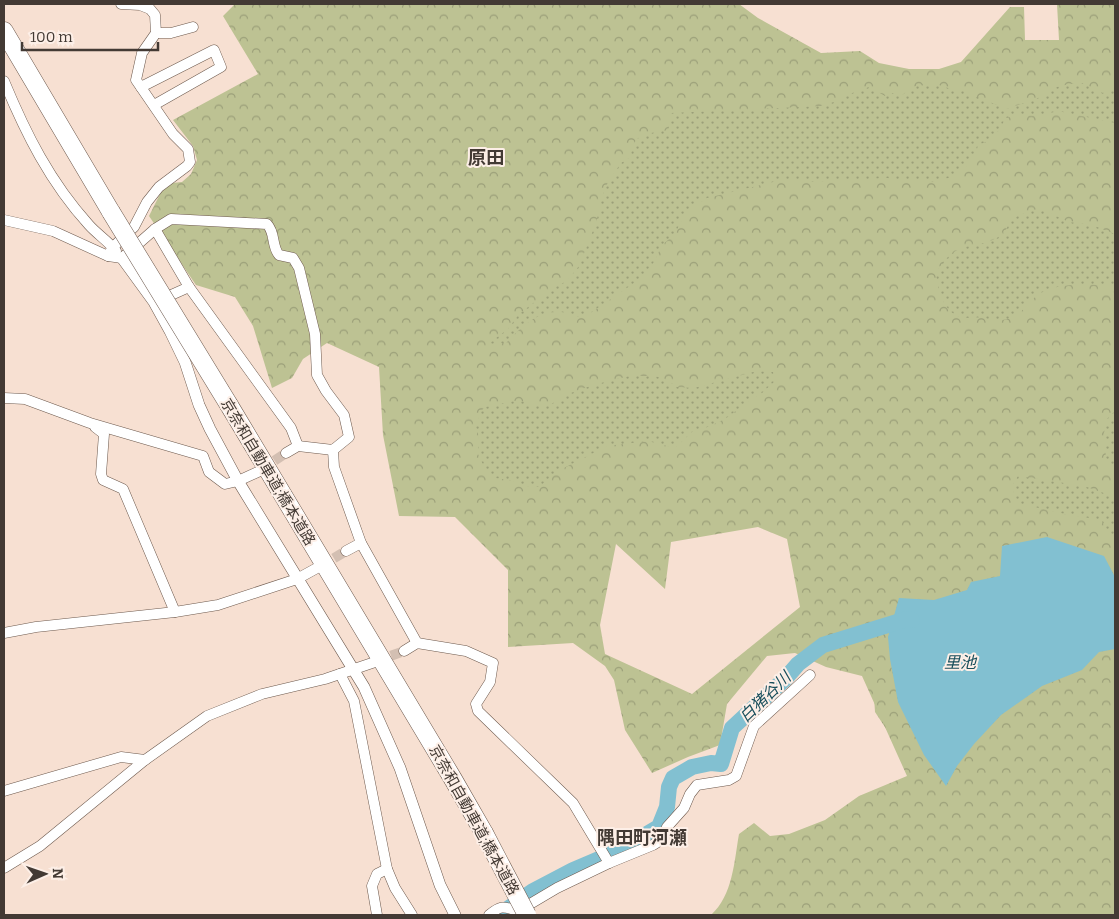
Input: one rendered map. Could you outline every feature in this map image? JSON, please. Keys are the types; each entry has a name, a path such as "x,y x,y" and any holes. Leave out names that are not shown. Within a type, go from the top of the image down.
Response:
{"highway":[{"name":"京奈和自動車道;橋本道路","path":"4,31 110,212 228,405 484,833 515,910"}],"street":[{"path":"110,251 134,227 147,202 159,187 190,162 188,149 173,134 136,80 142,53 156,33 155,15 150,9 121,4"},
{"path":"156,33 171,33 193,27"},
{"path":"141,87 214,50 221,67 154,105"},
{"path":"4,81 27,136 48,173 110,251"},
{"path":"122,258 155,229 171,219 267,224 272,230 275,250 278,255 293,258 299,268 315,334 317,375 326,391 344,414 348,424 349,437 333,450 298,446 286,453"},
{"path":"4,220 53,231 110,251 122,258 154,302 185,362 199,405 210,429 238,481 297,579 354,668 375,710 400,768 440,885 455,915"},
{"path":"155,229 189,288 291,428 298,446"},
{"path":"154,302 189,288"},
{"path":"4,398 25,400 90,423 203,456 208,472 225,484 238,481 260,471"},
{"path":"90,423 104,434 102,480 123,489 175,612"},
{"path":"333,450 334,467 361,543 418,643"},
{"path":"346,551 361,543"},
{"path":"4,633 36,627 175,612 218,605 297,579 317,568"},
{"path":"404,651 418,643 466,651 493,664 490,682 476,704 478,711 573,803 609,863"},
{"path":"4,868 40,846 145,760 207,716 262,694 340,674 374,662"},
{"path":"340,674 354,701 387,868 395,888 412,915"},
{"path":"489,915 501,907 515,910 530,904 557,888 661,840 667,828 684,808 690,794 697,785 729,780 736,776 754,726 810,675"},
{"path":"4,791 121,757 145,760"},
{"path":"377,915 372,886 377,874 387,868"}],"green space":[{"path":"235,4 739,4 758,18 821,53 860,51 879,63 909,69 939,69 961,62 1010,7 1024,7 1025,40 1059,40 1057,4 1115,4 1115,88 1103,93 1082,83 1069,84 1057,87 1041,97 1007,109 972,95 967,90 951,89 936,84 916,86 902,95 893,93 885,96 869,87 821,106 671,113 668,130 648,134 638,139 634,143 631,157 621,163 608,182 602,197 596,223 579,266 567,281 553,288 519,314 508,329 488,344 506,343 534,318 548,313 562,312 583,318 640,279 654,262 662,245 674,235 687,211 707,198 777,181 796,179 808,182 887,178 931,182 945,179 954,176 968,165 976,153 978,145 993,139 1006,118 1018,115 1038,116 1058,111 1115,123 1115,234 1092,225 1069,222 1041,209 1032,210 1011,219 1005,232 997,238 956,251 944,261 936,273 940,293 947,307 957,316 964,318 1009,319 1021,312 1040,293 1052,288 1068,285 1109,286 1115,294 1115,411 1107,419 1104,433 1106,458 1115,468 1115,497 1084,486 1018,476 1012,486 1017,503 1101,520 1115,543 1115,577 1104,556 971,582 967,590 934,600 899,599 888,637 898,702 946,785 957,766 974,744 1001,715 1042,686 1082,670 1099,652 1115,649 1115,915 711,915 724,898 728,888 734,867 739,834 754,823 770,836 789,834 825,820 859,796 907,776 862,676 826,667 795,653 767,656 727,704 720,745 652,773 625,730 614,680 605,666 573,643 508,647 508,570 455,517 399,516 383,435 379,367 327,343 303,359 292,378 272,388 253,326 235,297 196,285 149,216 161,192 172,183 182,182 191,174 197,160 193,146 173,120 258,74 223,16","holes":["757,371 773,372 775,381 762,393 725,419 703,429 694,430 675,448 648,441 607,446 558,471 539,487 530,487 510,480 495,478 488,472 478,454 479,437 476,427 481,411 485,407 519,400 538,406 548,406 568,394 593,385 629,376 655,376 667,380 677,387 694,388","758,527 787,539 800,607 692,694 605,654 600,625 616,544 665,589 671,542"]},
{"path":"1115,42 1115,915 1009,915 875,712 865,557 770,506 476,511 446,351 636,78 923,82"}],"water":[{"name":"里池","path":"1047,537 1104,556 1115,577 1115,649 1099,652 1082,670 1042,686 1001,715 974,744 957,766 946,786 924,755 898,702 888,637 899,598 934,600 967,590 971,582 1000,576 1002,546"}],"waterway":[{"name":"白猪谷川","path":"499,915 533,891 573,870 620,850 659,827 667,807 669,787 673,778 692,767 711,763 721,764 732,728 785,679 798,664 823,645 907,619 912,620"}],"tunnel":[{"path":"262,469 286,453"},
{"path":"321,566 346,551"},
{"path":"377,661 404,651"}],"district":[{"name":"原田","path":"486,158"},
{"name":"隅田町河瀬","path":"642,838"}]}
